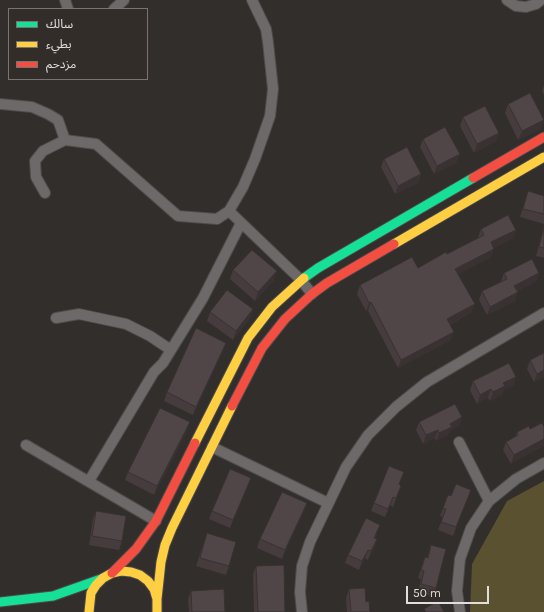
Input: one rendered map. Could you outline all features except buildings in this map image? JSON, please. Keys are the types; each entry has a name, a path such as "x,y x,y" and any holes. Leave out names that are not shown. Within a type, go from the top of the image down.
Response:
{"street":[{"path":"115,8 124,0"},
{"path":"45,193 36,177 35,161 43,151 65,140 96,144 178,216 217,220 229,211 243,187 255,159 270,116 273,89 266,29 252,0"},
{"path":"507,0 516,6 536,4 541,0"},
{"path":"0,104 32,107 48,114 58,120 65,140"},
{"path":"0,602 53,596 87,585 112,573 136,549 156,521 248,338 272,307 301,280 323,265 544,137"},
{"path":"157,612 158,580 166,545 172,528 262,348 285,319 312,294 333,280 544,157"},
{"path":"229,211 301,280 312,294"},
{"path":"89,481 154,372 163,363 204,298 241,223"},
{"path":"302,612 300,592 302,566 310,542 346,467 364,442 396,406 427,382 544,313"},
{"path":"56,318 79,314 99,317 126,324 150,336 171,350"},
{"path":"201,431 209,437 212,447 328,502"},
{"path":"459,442 489,501"},
{"path":"26,445 156,521"},
{"path":"192,449 197,452 202,452 207,451 212,447"},
{"path":"460,612 457,591 460,559 471,528 489,501 516,479 544,463"},
{"path":"112,573 121,571 140,575 148,581 154,589 157,599"},
{"path":"90,612 89,603 91,593 103,578"}],"shaded area":[{"path":"544,481 544,612 470,612 472,564 507,501"}],"traffic: fast":[{"path":"304,278 318,268 473,178"},
{"path":"0,602 53,596 101,579"}],"traffic: slow":[{"path":"394,244 544,157"},
{"path":"195,443 248,338 272,307 304,278"},
{"path":"157,599 161,562 165,545 232,406"},
{"path":"89,612 91,593 96,585 103,578 112,573 121,571 140,575 148,581 154,589 157,599 157,612"}],"traffic: jam":[{"path":"473,178 544,137"},
{"path":"232,406 262,348 285,319 312,294 327,283 394,244"},
{"path":"112,573 136,549 156,521 195,443"}]}
